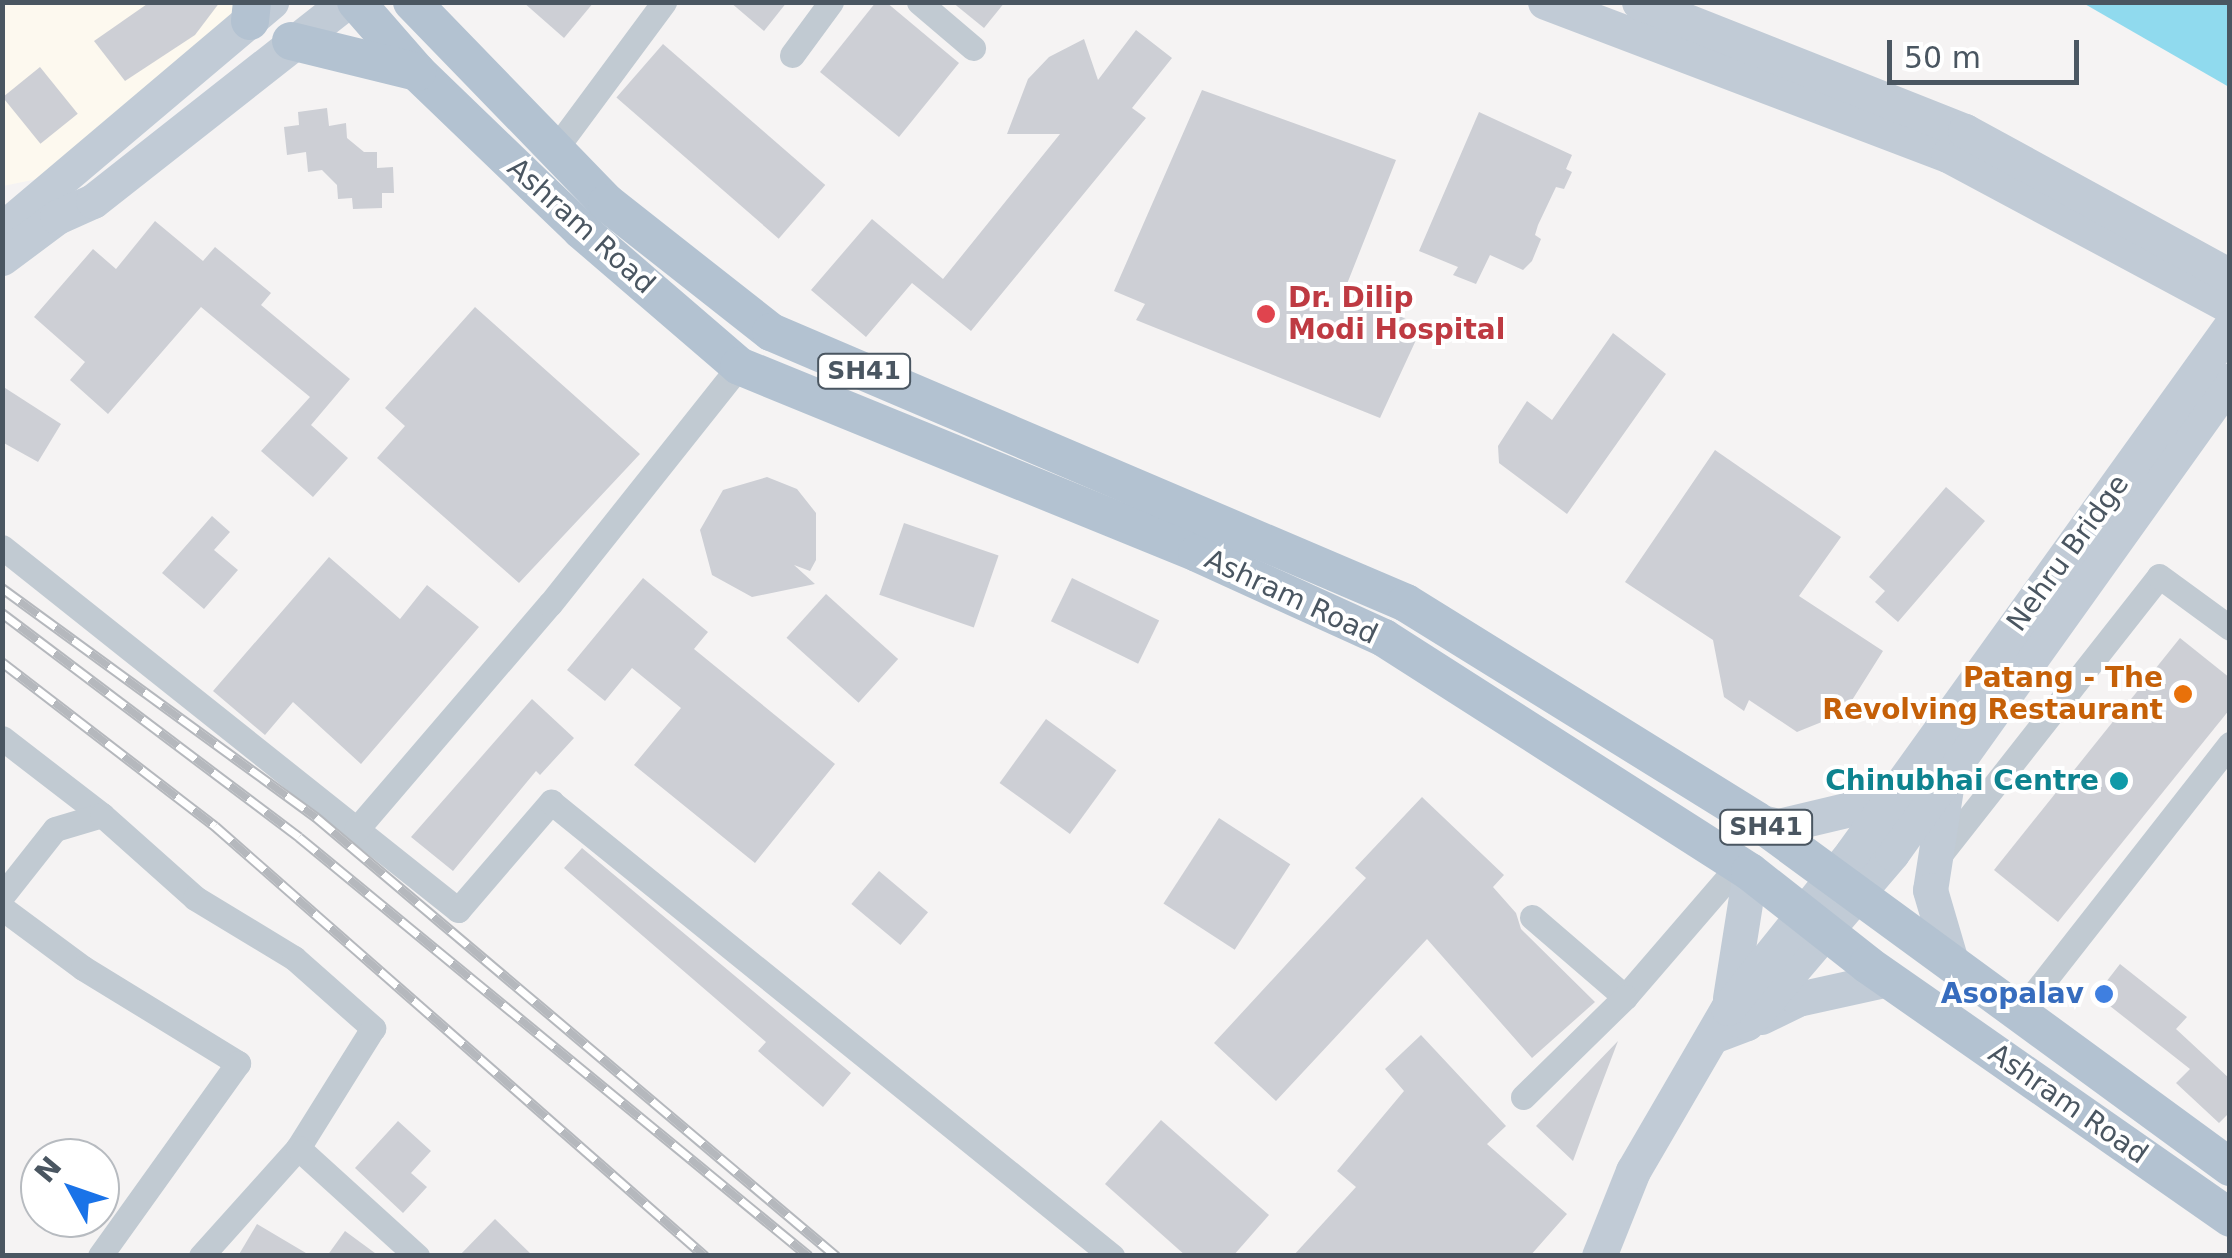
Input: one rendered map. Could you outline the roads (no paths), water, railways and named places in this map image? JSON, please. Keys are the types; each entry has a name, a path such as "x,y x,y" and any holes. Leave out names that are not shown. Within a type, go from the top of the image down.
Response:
{"main road":[{"name":"Ashram Road","path":"356,2 417,72 581,230 739,366 1196,553 1384,638 1744,868 1889,979 2230,1218"},
{"name":"Ashram Road","path":"412,2 443,17 607,202 771,332 1406,603 1758,821 2022,1009 2230,1167"},
{"path":"291,42 417,72"}],"street":[{"path":"2,258 57,217 93,201 346,2"},
{"path":"556,148 664,2"},
{"path":"792,55 831,2"},
{"path":"919,2 972,48"},
{"path":"1545,2 1948,155 2230,306"},
{"path":"1640,2 1966,131 2230,276"},
{"path":"2,228 39,201 258,9"},
{"path":"2,208 39,201"},
{"name":"Nehru Bridge","path":"1847,885 1948,777 2152,463 2230,326"},
{"path":"356,830 550,604 739,366"},
{"name":"Nehru Bridge","path":"1847,885 1892,799 2152,463 2230,380"},
{"path":"2,547 458,910 551,802 1112,1256"},
{"path":"1932,864 2159,576 2230,628"},
{"path":"2,738 102,815 194,898 294,958 373,1028 298,1148 201,1256"},
{"path":"2022,1009 2230,744"},
{"path":"1948,777 1932,864 1931,909 1950,958"},
{"path":"1758,821 1778,826 1892,799"},
{"path":"2,896 56,829 102,815"},
{"path":"1523,1097 1624,997 1744,868"},
{"path":"1729,1023 1744,868"},
{"path":"1599,1256 1633,1171 1729,1023 1847,885"},
{"path":"2,908 83,968 238,1063 100,1256"},
{"path":"1532,917 1624,997"},
{"path":"1729,1023 1798,999 1889,979"},
{"path":"298,1148 417,1256"}],"water":[{"path":"2083,3 2229,3 2229,87"}],"railway":[{"path":"2,588 316,817 836,1256"},
{"path":"2,613 299,837 809,1256"},
{"path":"2,662 215,826 705,1256"}],"place":[{"name":"Dr. Dilip Modi Hospital","path":"1266,314"},
{"name":"Patang - The Revolving Restaurant","path":"2183,694"},
{"name":"Chinubhai Centre","path":"2119,781"},
{"name":"Asopalav","path":"2104,994"}]}
